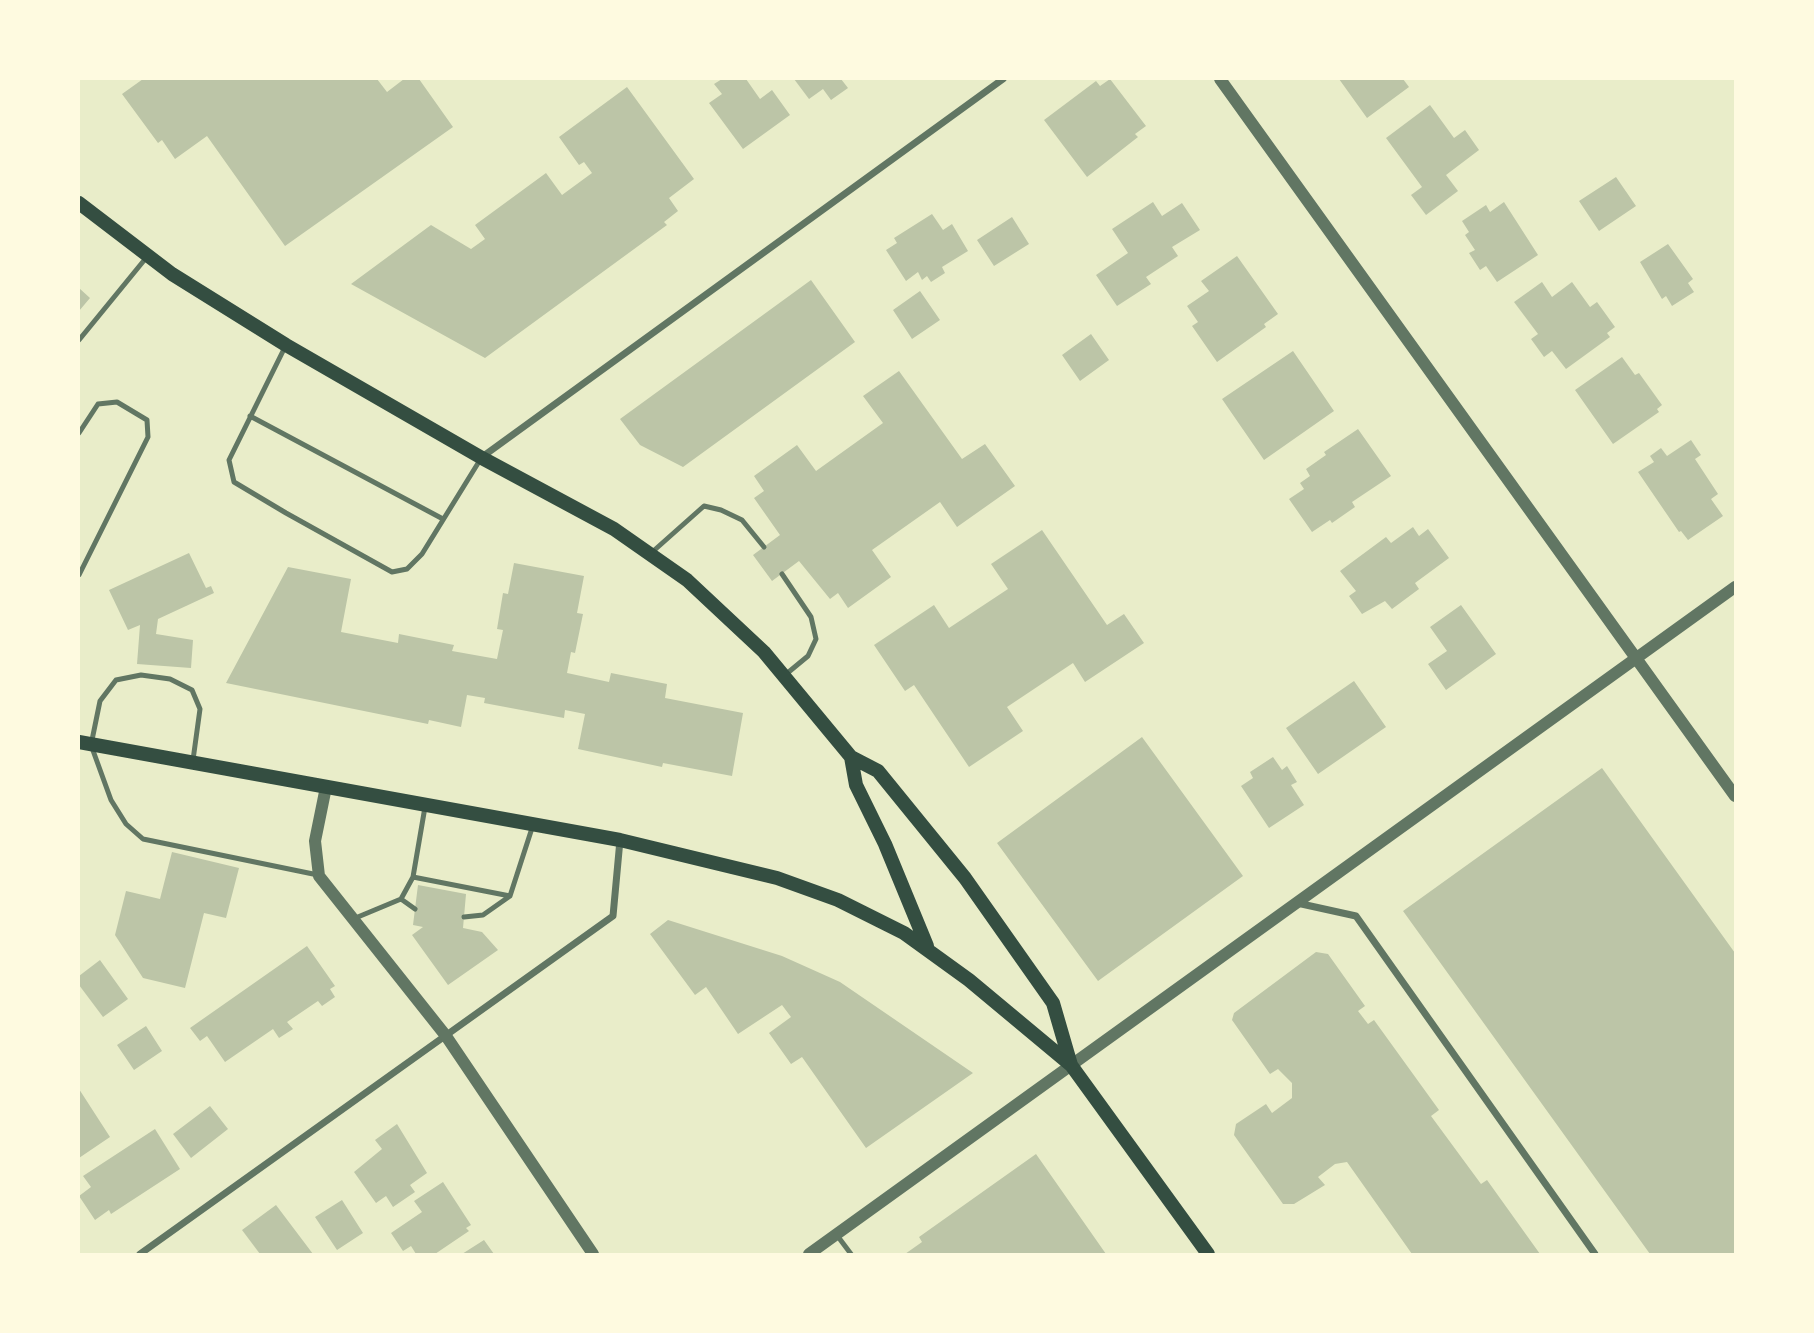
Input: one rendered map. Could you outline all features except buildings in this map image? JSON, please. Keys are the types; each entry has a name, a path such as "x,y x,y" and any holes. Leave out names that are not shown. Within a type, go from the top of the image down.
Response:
{"main road":[{"path":"79,203 148,256 286,345 482,458 614,529 687,580 727,616 785,676 851,757 878,771 965,878 1053,1003 1072,1065"},
{"path":"85,743 620,840 777,878 838,900 905,933 969,980 1072,1065 1208,1254"},
{"path":"851,757 856,785 885,844 930,951"}],"street":[{"path":"482,458 1003,79"},
{"path":"1220,79 1638,657 1735,796"},
{"path":"809,1254 1735,587"},
{"path":"326,787 315,841 319,876 446,1036 593,1254"},
{"path":"140,1254 613,916 620,840"},
{"path":"1297,903 1356,916 1595,1254"}],"lane":[{"path":"79,340 148,256"},
{"path":"286,345 229,460 234,482 392,572 407,569 422,554 482,458"},
{"path":"79,433 98,404 117,402 147,420 148,437 79,575"},
{"path":"250,416 443,519"},
{"path":"650,554 704,506 721,510 742,520 764,547"},
{"path":"782,574 811,617 816,639 808,656 785,676"},
{"path":"193,763 200,709 192,690 170,679 141,675 116,680 100,701 85,743 111,800 126,824 143,839 319,876"},
{"path":"353,919 401,899 413,877 425,804"},
{"path":"464,917 483,915 510,896 533,824"},
{"path":"413,877 510,896"},
{"path":"401,899 415,909"},
{"path":"836,1234 851,1254"}]}
